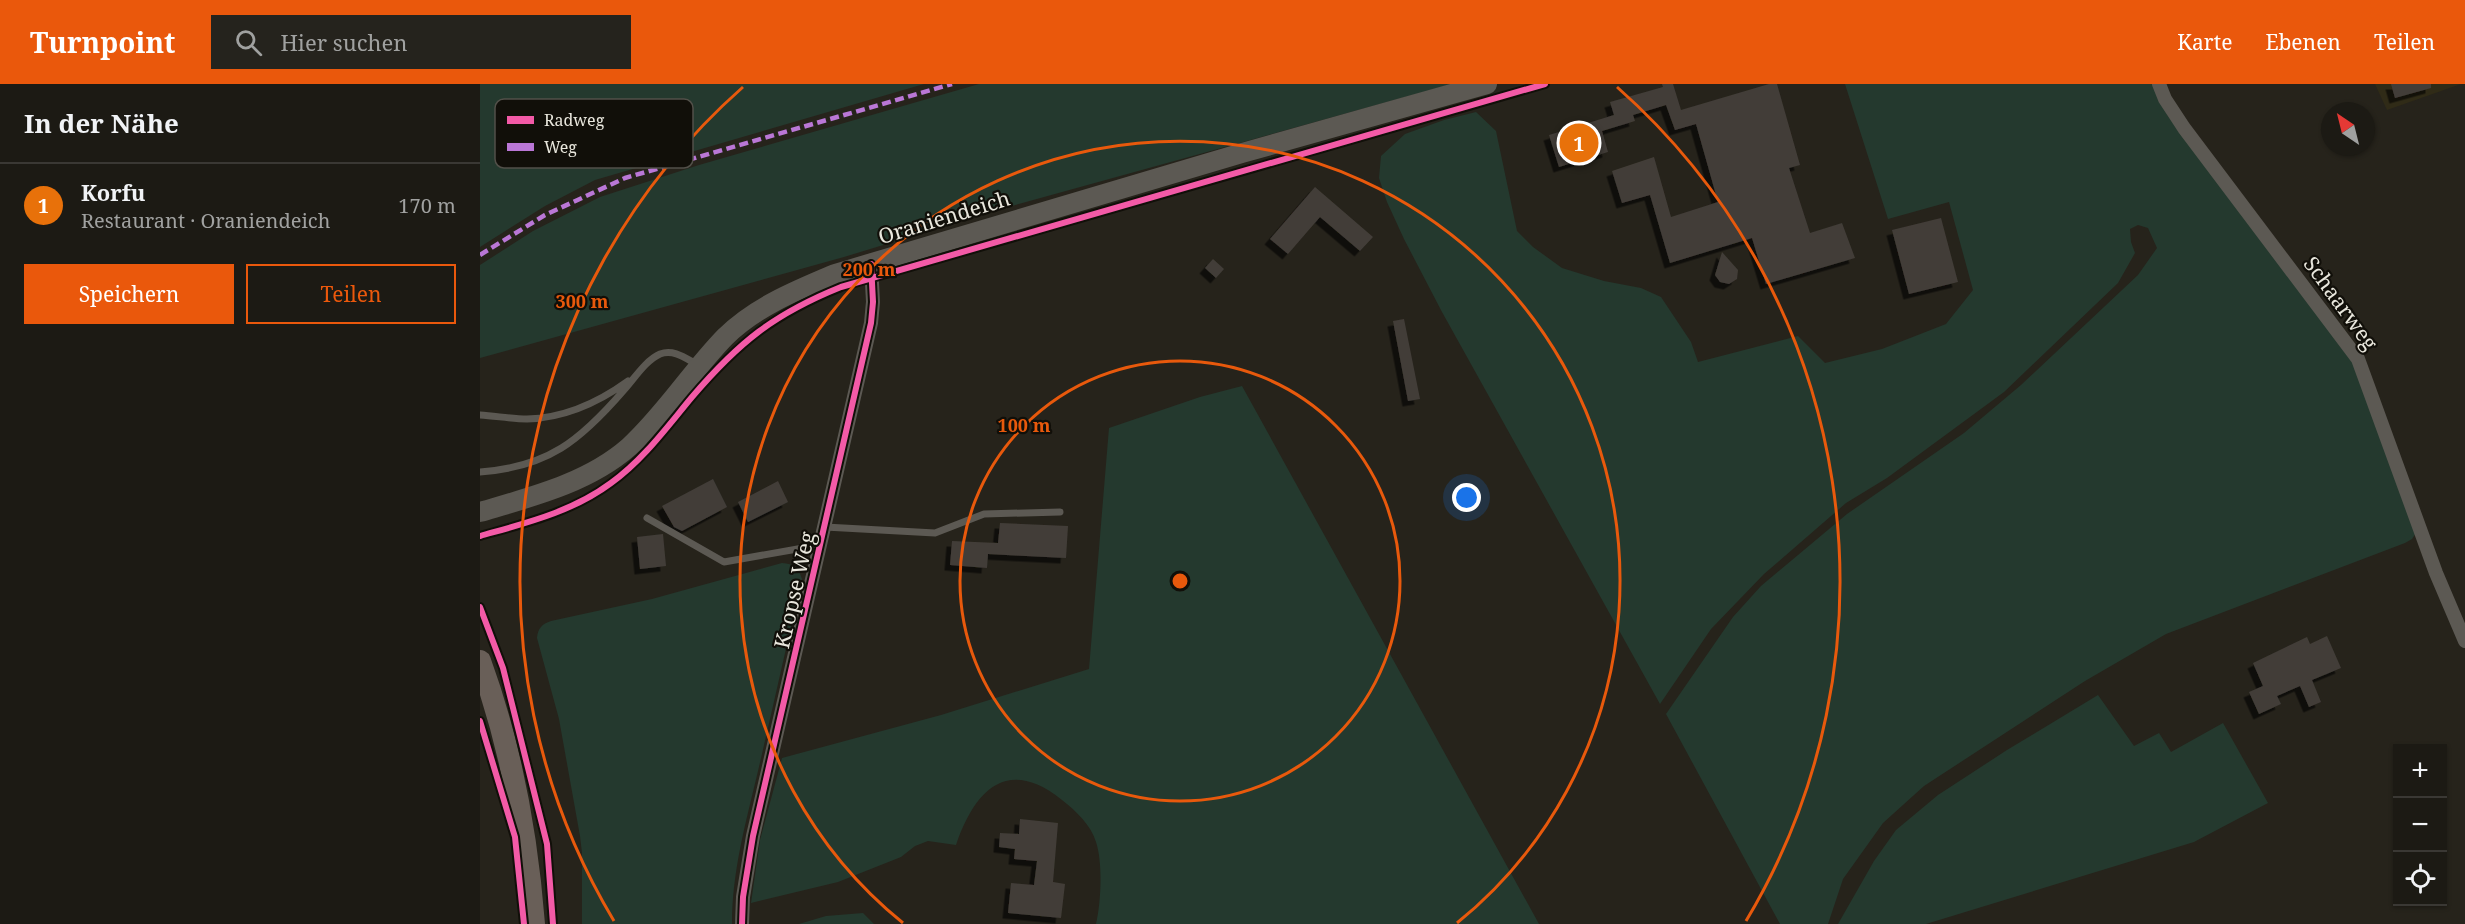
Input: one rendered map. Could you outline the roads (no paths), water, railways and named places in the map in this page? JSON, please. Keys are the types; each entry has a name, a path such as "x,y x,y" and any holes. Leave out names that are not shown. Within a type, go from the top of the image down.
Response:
{"main road":[{"name":"Oraniendeich","path":"480,512 560,487 595,470 628,448 727,336 756,313 791,293 836,274 1242,153 1487,84"},
{"path":"480,661 493,699 517,791 526,845 534,924"}],"street":[{"name":"Schaarweg","path":"2159,84 2165,99 2184,128 2353,349 2363,369 2436,573 2465,641"},
{"name":"Kropse Weg","path":"742,924 742,897 753,836 871,323 871,264"}],"lane":[{"path":"480,472 530,464 556,453 610,406 656,356 674,352 700,366"},
{"path":"480,415 530,419 558,415 602,398 640,372"},
{"path":"825,527 935,533 984,514 1060,512"},
{"path":"647,518 724,562 821,545"}],"place":[{"name":"Korfu","path":"1579,143"}]}
